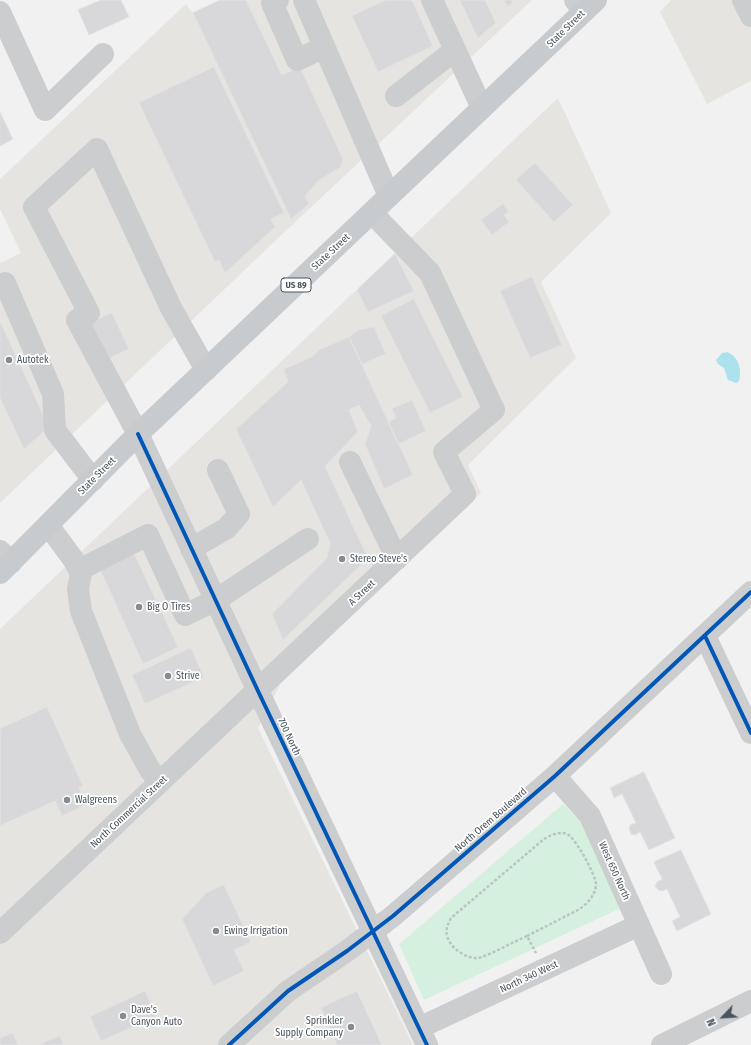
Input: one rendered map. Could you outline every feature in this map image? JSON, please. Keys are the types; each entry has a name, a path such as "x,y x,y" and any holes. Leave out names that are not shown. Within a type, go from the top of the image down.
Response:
{"main road":[{"name":"State Street","path":"4,562 48,525 138,434 482,108 585,4"}],"street":[{"path":"0,5 12,0"},
{"path":"278,0 272,3 297,60 324,47"},
{"path":"304,0 389,196"},
{"path":"432,0 482,108"},
{"path":"743,0 751,16"},
{"path":"0,12 45,110 103,54"},
{"path":"396,96 455,50"},
{"name":"700 North","path":"206,370 171,308 97,149 34,207 89,313 77,320 138,434 258,691 423,1036"},
{"name":"A Street","path":"258,691 465,494 444,452 494,410 430,273 372,213"},
{"path":"6,283 53,394 55,430 93,480"},
{"path":"350,462 397,560"},
{"path":"191,548 227,528 239,514 218,470"},
{"path":"79,570 179,521"},
{"path":"48,525 74,559 81,573 78,589 81,611 130,734 150,770 160,782"},
{"path":"148,535 185,615 216,600 308,539"},
{"name":"North Orem Boulevard","path":"229,1045 288,991 373,931 556,776 751,592"},
{"path":"705,636 751,733"},
{"name":"North Commercial Street","path":"0,933 258,691"},
{"name":"West 650 North","path":"556,776 590,816 661,974"},
{"name":"North 340 West","path":"423,1036 544,970 639,925"},
{"path":"662,1045 751,1001"}],"path":[{"path":"561,832 569,834 578,845 596,882 595,890 586,905 527,936 478,958 465,955 454,948 445,933 451,918 544,839 561,832"},
{"path":"527,936 544,970"}],"shaded area":[{"path":"220,0 532,0 274,242 0,503 0,263 21,253 0,209 0,179 186,4 193,13"},
{"path":"671,0 751,0 751,81 707,104 660,12"},
{"path":"558,98 611,213 541,282 576,358 468,465 481,493 281,683 258,728 413,1045 0,1045 0,629"}],"green space":[{"path":"563,804 585,827 621,908 424,1000 399,944"}],"water":[{"path":"727,352 737,360 739,364 740,377 739,381 736,383 728,380 724,368 718,364 716,360 722,353"}],"building":[{"path":"101,0 121,0 129,17 89,35 78,10"},
{"path":"220,0 246,0 282,75 300,67 343,159 341,167 319,180 305,196 309,204 291,219 193,13"},
{"path":"386,0 412,0 433,46 378,72 352,16"},
{"path":"460,0 485,0 496,23 478,38"},
{"path":"503,0 514,0 509,6"},
{"path":"214,67 284,213 271,219 275,227 225,273 219,260 215,262 139,103"},
{"path":"0,112 13,139 0,146"},
{"path":"535,163 573,205 554,222 516,180"},
{"path":"503,204 509,212 504,215 509,222 492,235 481,220"},
{"path":"395,254 414,291 368,312 357,290"},
{"path":"532,277 562,345 530,358 500,291"},
{"path":"414,299 463,397 430,413 381,316"},
{"path":"112,313 129,349 106,360 88,324"},
{"name":"Autotek","path":"0,321 49,427 24,449 0,398"},
{"path":"374,327 386,354 362,364 349,337 358,330"},
{"path":"349,337 413,475 384,489 365,444 371,426 359,405 349,410 358,432 325,466 368,558 283,640 272,614 327,558 330,543 301,480 273,507 236,429 288,382 284,369 312,357 319,350"},
{"path":"412,400 426,431 398,444 388,422 396,418 392,409"},
{"name":"Big O Tires","path":"133,551 178,647 143,664 99,567"},
{"name":"Strive","path":"191,648 204,677 145,704 132,675"},
{"name":"Walgreens","path":"47,707 83,786 79,788 87,804 62,816 55,801 0,826 0,729"},
{"path":"644,772 675,838 649,850 640,832 635,835 631,834 629,829 630,825 636,823 622,794 614,798 610,788"},
{"path":"681,850 711,914 677,931 672,921 680,917 667,889 662,891 658,890 655,886 657,882 662,879 654,862"},
{"name":"Ewing Irrigation","path":"224,885 251,942 234,950 244,971 213,986 182,919 206,893"},
{"name":"Dave's Canyon Auto","path":"145,991 157,1016 101,1041 90,1017"},
{"name":"Sprinkler Supply Company","path":"357,991 382,1045 337,1045 321,1008"},
{"path":"13,1033 18,1045 0,1045 0,1038"},
{"path":"60,1036 64,1045 39,1045 45,1042"}],"cycle path":[{"path":"138,434 258,691 427,1045"},
{"path":"229,1045 288,991 347,951 393,916 555,776 751,592"},
{"path":"705,636 751,733"}],"place":[{"name":"Autotek","path":"9,360"},
{"name":"Stereo Steve's","path":"342,559"},
{"name":"Big O Tires","path":"139,607"},
{"name":"Strive","path":"168,676"},
{"name":"Walgreens","path":"67,800"},
{"name":"Ewing Irrigation","path":"216,931"},
{"name":"Dave's Canyon Auto","path":"123,1016"},
{"name":"Sprinkler Supply Company","path":"351,1027"}]}
